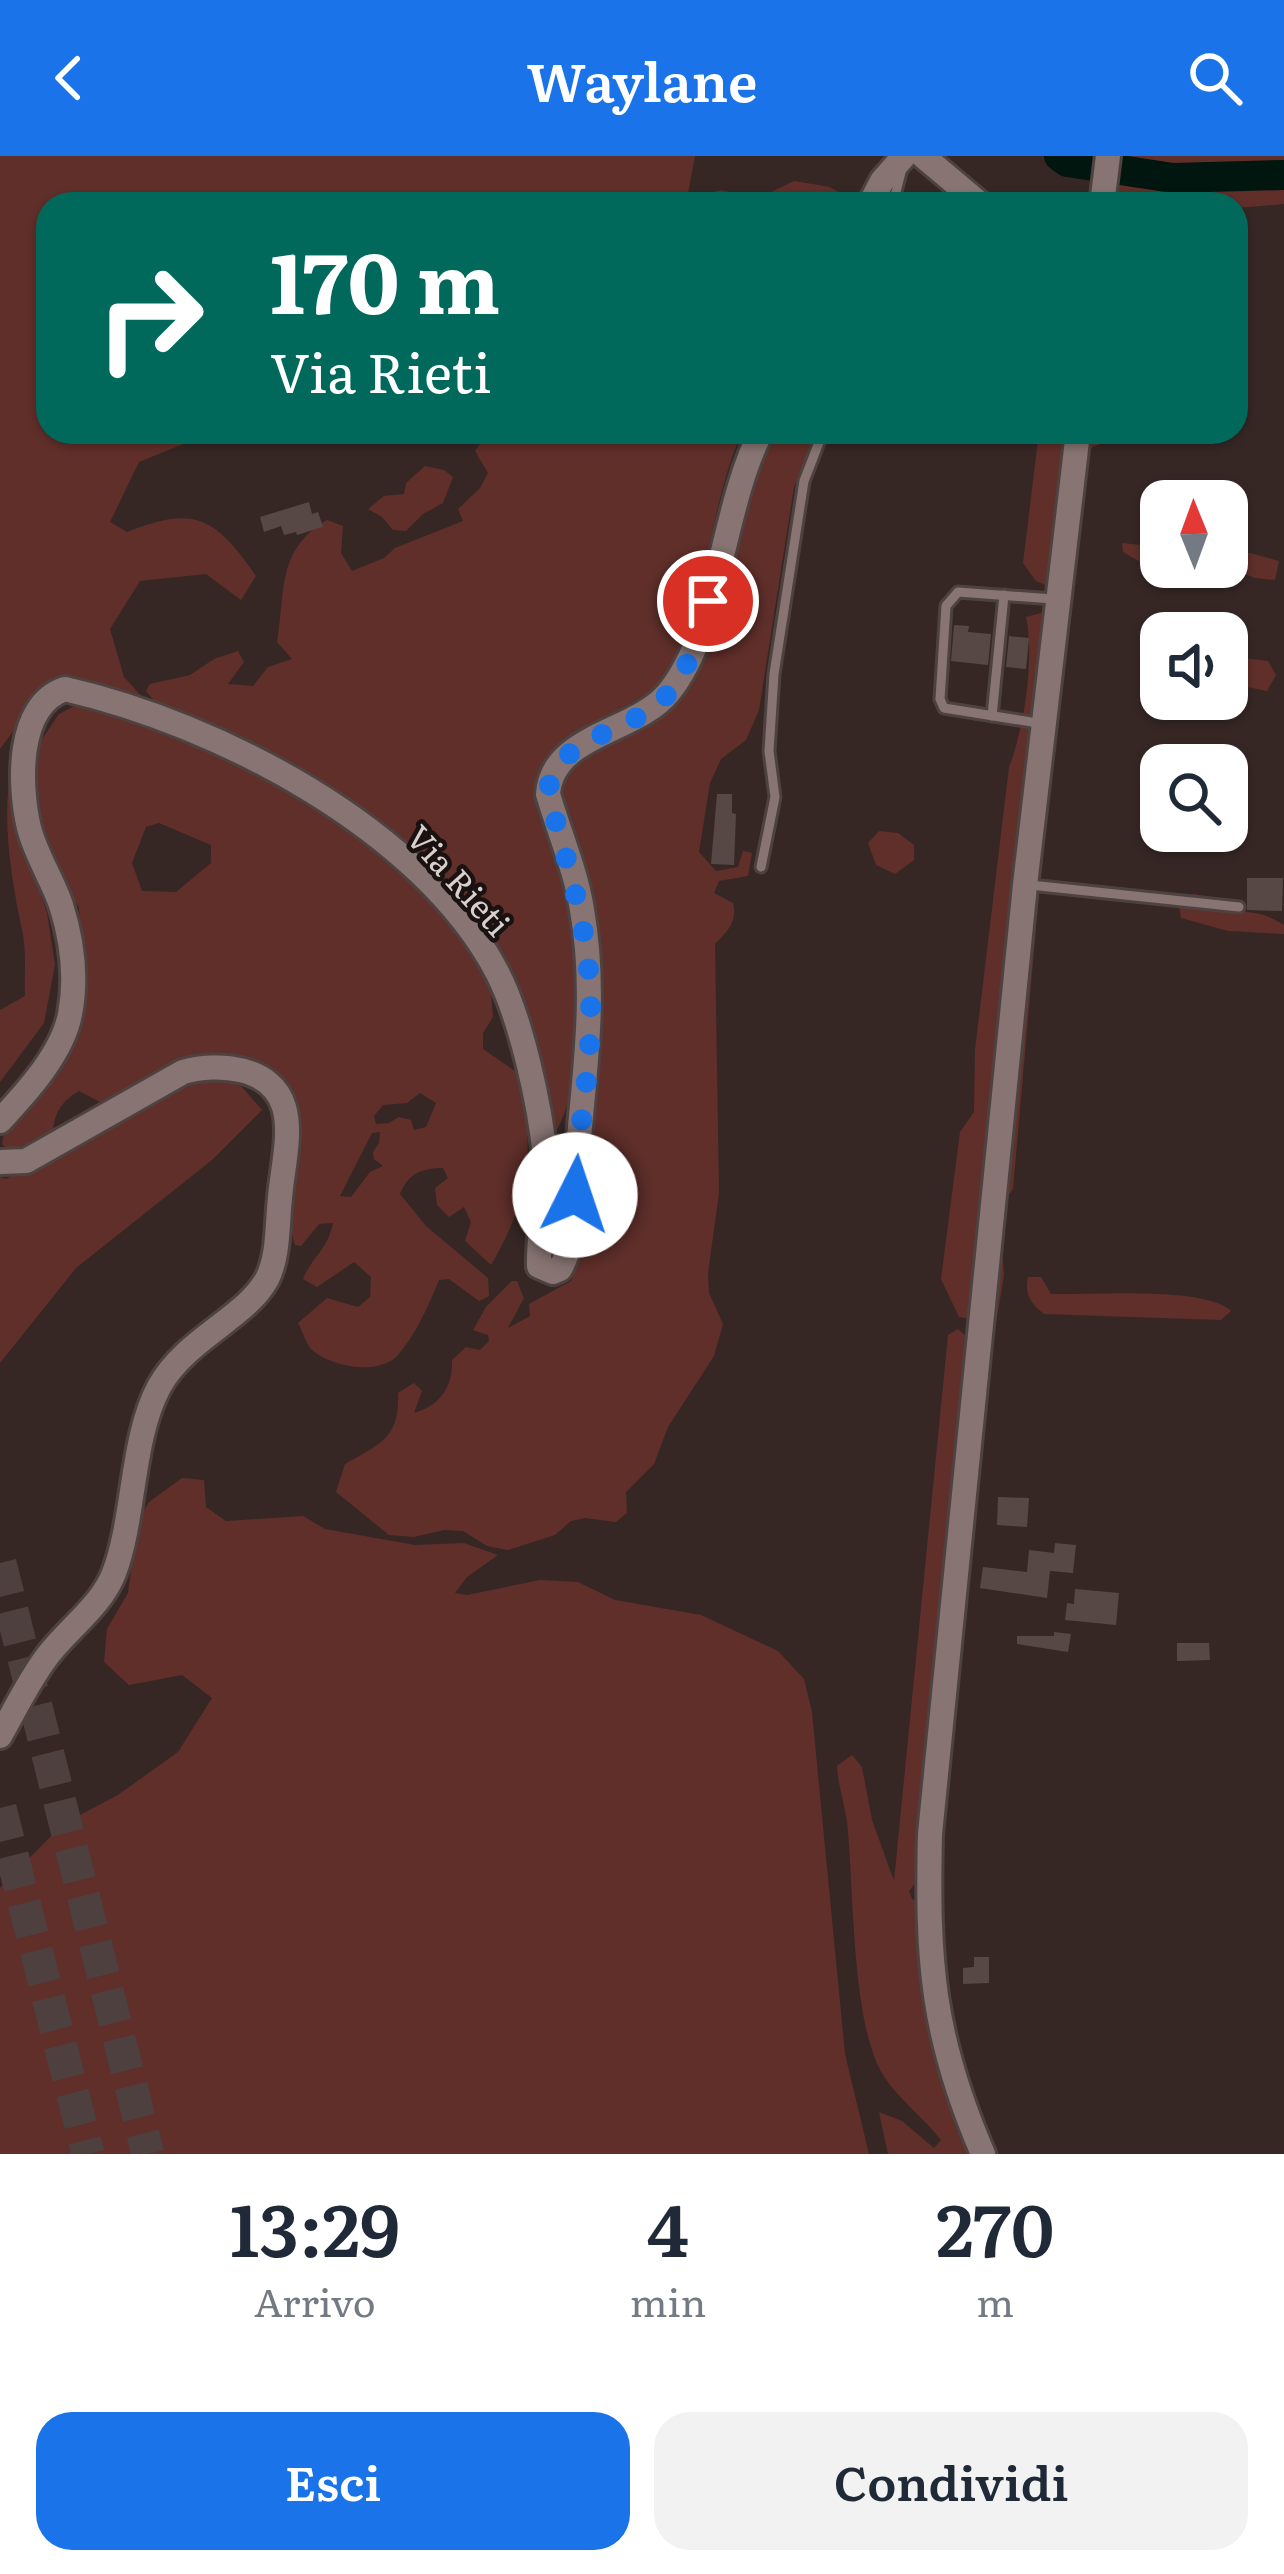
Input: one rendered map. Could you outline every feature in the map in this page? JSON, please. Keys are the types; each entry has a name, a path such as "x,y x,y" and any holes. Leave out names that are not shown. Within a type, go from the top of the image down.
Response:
{"street":[{"path":"923,156 966,192"},
{"path":"1104,192 1108,156"},
{"path":"876,192 904,157"},
{"name":"Via Rieti","path":"0,1121 49,1059 70,1018 74,961 61,907 30,831 23,789 25,754 36,710 51,694 65,689 168,722 302,782 400,853 462,922 496,970 509,1000 545,1159 539,1266 553,1272 560,1269 574,1223 590,1038 590,979 581,904 548,794 549,777 573,750 654,708 684,671 756,444"},
{"path":"983,2154 961,2104 939,2032 930,1970 929,1834 1025,885 1077,444"},
{"path":"0,1162 26,1162 183,1072 200,1067 220,1065 255,1076 272,1088 285,1109 269,1276 239,1309 189,1349 158,1388 109,1586 48,1655 0,1736"}],"lane":[{"path":"896,192 904,157"},
{"path":"761,867 775,797 769,751 774,674 804,481 818,444"},
{"path":"1044,724 944,707 940,699 946,606 958,592 1058,600"},
{"path":"992,716 1004,595"},
{"path":"1025,885 1239,907"}],"shaded area":[{"path":"0,156 695,156 688,192 36,192 36,444 183,444 139,462 110,522 127,532 170,519 202,522 228,540 256,576 241,600 206,574 140,581 110,629 124,677 156,712 94,693 72,675 52,678 0,749"},
{"path":"1116,156 1284,156 1284,204 1248,207 1248,192 1118,192"},
{"path":"794,181 838,192 771,192"},
{"path":"480,444 737,444 692,613 671,669 635,701 558,746 538,783 571,903 581,972 578,1056 556,1132 509,972 497,947 437,878 170,720 146,691 150,684 190,675 238,651 244,662 228,684 253,686 268,667 292,659 277,642 286,573 299,545 327,520 343,526 341,553 352,571 463,521 458,509 488,473 475,451"},
{"path":"767,444 814,444 794,487 759,710 746,740 721,759 710,783 699,852 716,871 738,867 743,851 752,853 748,876 719,881 714,893 733,903 734,916 715,944 719,1193 708,1273 709,1293 723,1324 714,1356 668,1427 654,1464 626,1492 627,1513 616,1522 571,1521 555,1535 508,1550 487,1546 463,1531 389,1535 336,1492 345,1464 378,1445 391,1430 398,1393 414,1383 422,1391 414,1413 438,1400 447,1387 452,1360 466,1347 480,1350 489,1341 488,1335 473,1330 486,1307 512,1281 517,1281 524,1298 508,1328 530,1316 529,1304 571,1281 578,1263 603,1014 593,938 563,817 558,774 675,697 750,479"},
{"path":"1038,444 1100,444 1083,452 1078,544 1068,595 1036,581 1023,563"},
{"path":"425,466 453,477 443,503 406,531 393,530 368,509 384,496 404,494 406,483"},
{"path":"1122,543 1140,545 1140,562 1123,552"},
{"path":"1248,553 1279,561 1275,580 1248,575"},
{"path":"1044,612 1069,631 1043,848 1013,1189 1000,1207 1004,1275 996,1323 959,1317 941,1279 960,1132 974,1112 975,1050 1009,767 1026,693 1026,617"},
{"path":"1248,659 1268,661 1276,675 1267,691 1248,687"},
{"path":"86,700 277,776 403,868 469,944 490,980 493,1017 483,1033 483,1049 518,1073 528,1149 522,1194 491,1265 465,1241 471,1222 464,1207 449,1217 437,1205 435,1188 448,1178 443,1168 422,1171 407,1182 400,1194 426,1226 488,1278 489,1296 479,1301 449,1279 439,1280 416,1329 390,1362 355,1367 330,1360 311,1349 298,1323 327,1298 358,1307 370,1297 371,1277 354,1262 317,1287 303,1279 333,1223 319,1224 301,1246 295,1245 288,1220 287,1088 265,1067 219,1054 171,1066 100,1102 79,1091 64,1103 53,1132 37,1147 11,1152 2,1144 6,1121 75,1035 85,1004 79,908 47,852 46,835 36,823 31,804 36,748 59,714","holes":["159,823 211,845 211,863 176,892 142,891 132,863 146,827","420,1093 436,1103 426,1127 414,1130 411,1120 399,1117 376,1124 374,1116 383,1105 407,1103","380,1132 373,1152 383,1166 370,1172 351,1197 340,1196 372,1133"]},
{"path":"15,747 19,831 47,913 55,965 44,1023 0,1082 0,1010 25,996 24,946 8,838"},
{"path":"879,831 898,833 914,845 914,860 895,874 876,865 868,843"},
{"path":"1195,894 1275,920 1284,925 1284,934 1228,931 1181,918 1178,899"},
{"path":"213,1076 241,1086 262,1110 212,1160 76,1268 0,1363 0,1177 6,1179 160,1090"},
{"path":"1028,1277 1041,1277 1051,1294 1174,1295 1218,1303 1231,1311 1221,1320 1044,1314 1030,1298"},
{"path":"958,1329 967,1337 971,1361 920,1877 909,1891 921,1903 973,2154 888,2154 879,2112 902,2121 934,2148 941,2140 890,2086 874,2055 860,1991 847,1821 837,1766 852,1755 862,1767 872,1820 894,1881 948,1335"},
{"path":"182,1478 204,1480 206,1507 226,1521 303,1516 325,1529 415,1545 464,1543 498,1555 467,1577 455,1593 467,1595 540,1580 578,1582 615,1600 701,1615 778,1651 804,1679 812,1712 845,2054 869,2154 0,2154 0,1888 63,1824 118,1795 178,1752 212,1698 182,1675 129,1685 104,1662 107,1629 128,1593 137,1521 149,1502"}],"building":[{"path":"309,502 323,527 297,535 284,535 281,526 264,532 260,517"},
{"path":"954,625 991,634 988,665 951,661"},
{"path":"1009,636 1029,638 1026,669 1006,667"},
{"path":"717,794 732,794 734,865 711,864"},
{"path":"1247,878 1283,878 1282,911 1247,910"},
{"path":"998,1497 1029,1498 1027,1527 997,1525"},
{"path":"1055,1543 1076,1545 1073,1573 1050,1571 1047,1598 980,1588 983,1567 1027,1572 1029,1550 1054,1553"},
{"path":"1075,1589 1119,1593 1116,1625 1065,1620 1067,1603 1074,1604"},
{"path":"1054,1632 1071,1634 1068,1652 1017,1644 1017,1636 1054,1636"},
{"path":"1177,1643 1209,1643 1210,1660 1177,1661"},
{"path":"974,1957 989,1957 989,1983 963,1984 963,1968 974,1967"}],"waterway":[{"path":"1059,156 1067,162 1173,178 1284,175"}],"tunnel":[{"path":"0,1563 148,2154"},
{"path":"0,1808 88,2154"}],"route":[{"path":"575,1195 590,1038 589,959 581,904 548,794 549,777 573,750 632,723 669,693 684,671 708,601"}]}
